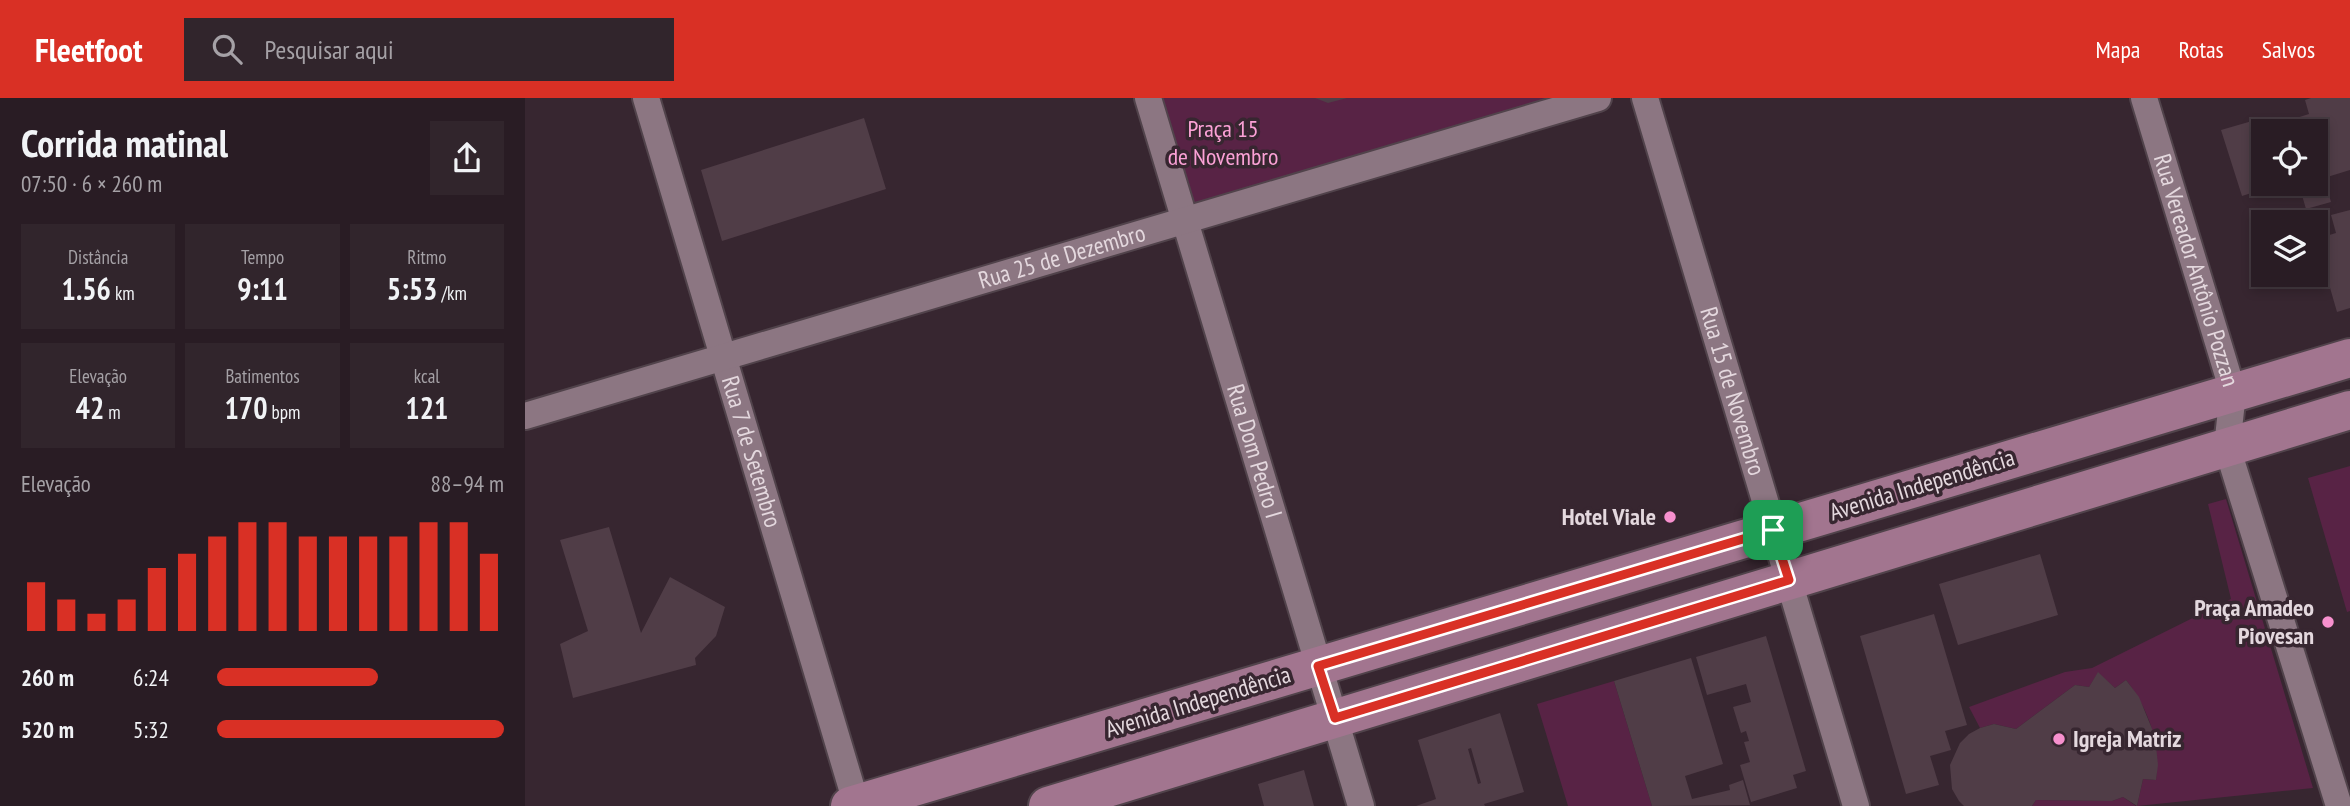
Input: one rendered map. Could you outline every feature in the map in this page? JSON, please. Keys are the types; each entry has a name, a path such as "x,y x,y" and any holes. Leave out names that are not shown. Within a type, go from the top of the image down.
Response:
{"main road":[{"name":"Avenida Independência","path":"854,805 2350,358"},
{"path":"1048,806 2350,410"}],"street":[{"name":"Rua 7 de Setembro","path":"646,98 854,805"},
{"name":"Rua Dom Pedro I","path":"1148,98 1361,806"},
{"name":"Rua 25 de Dezembro","path":"525,416 1598,98"},
{"name":"Rua 15 de Novembro","path":"1645,98 1856,806"},
{"name":"Rua Vereador Antônio Pozzan","path":"2144,98 2233,392 2227,447 2339,806"}],"green space":[{"name":"Praça 15 de Novembro","path":"1148,98 1598,98 1185,221"},
{"path":"2350,466 2350,611 2347,612 2308,478"},
{"path":"2226,499 2313,788 2137,806 2143,779 2156,780 2156,752 2151,727 2141,703 2126,680 2115,688 2098,673 2089,687 2075,685 2016,729 1994,724 1980,728 1969,707 2065,672 2092,668 2231,599 2208,504"},
{"path":"1614,681 1652,806 1568,806 1537,704"},
{"path":"2123,797 2136,806 2032,806 2036,800 2112,801"}],"building":[{"path":"1315,98 1347,98 1328,103"},
{"path":"2350,98 2350,170 2328,177 2328,119 2293,119 2309,114 2305,100"},
{"path":"864,118 886,189 722,241 701,170"},
{"path":"2251,121 2251,193 2242,196 2221,130"},
{"path":"2328,192 2331,202 2306,209 2302,196 2328,196"},
{"path":"2350,210 2350,308 2337,312 2328,281 2328,235 2336,233 2331,215"},
{"path":"609,527 641,633 670,577 725,607 716,636 695,658 696,665 573,698 560,644 588,631 560,540"},
{"path":"2040,554 2058,615 1958,645 1939,584"},
{"path":"1934,614 1967,725 1945,731 1951,750 1930,756 1939,785 1906,794 1860,636"},
{"path":"1766,636 1806,771 1793,775 1797,788 1751,802 1740,765 1750,762 1744,742 1749,741 1746,731 1741,733 1733,707 1751,702 1746,684 1707,695 1696,657"},
{"path":"1691,658 1723,764 1685,776 1692,799 1730,790 1729,785 1743,780 1750,805 1652,806 1614,681"},
{"name":"Igreja Matriz","path":"2098,672 2115,688 2126,680 2139,697 2155,736 2158,765 2156,780 2143,779 2137,806 2123,797 2112,801 2036,800 2032,806 1964,806 1959,801 1952,789 1950,765 1960,743 1969,734 1994,724 2016,729 2075,685 2089,687"},
{"path":"1500,713 1524,792 1484,804 1485,806 1416,806 1436,799 1418,740","holes":["1471,748 1481,783 1478,784 1468,749"]},
{"path":"1304,770 1314,806 1264,806 1258,784"}],"place":[{"name":"Hotel Viale","path":"1670,517"},
{"name":"Praça Amadeo Piovesan","path":"2328,622"},
{"name":"Igreja Matriz","path":"2059,739"}],"route":[{"path":"1773,530 1789,580 1335,718 1318,666 1773,530"}]}
